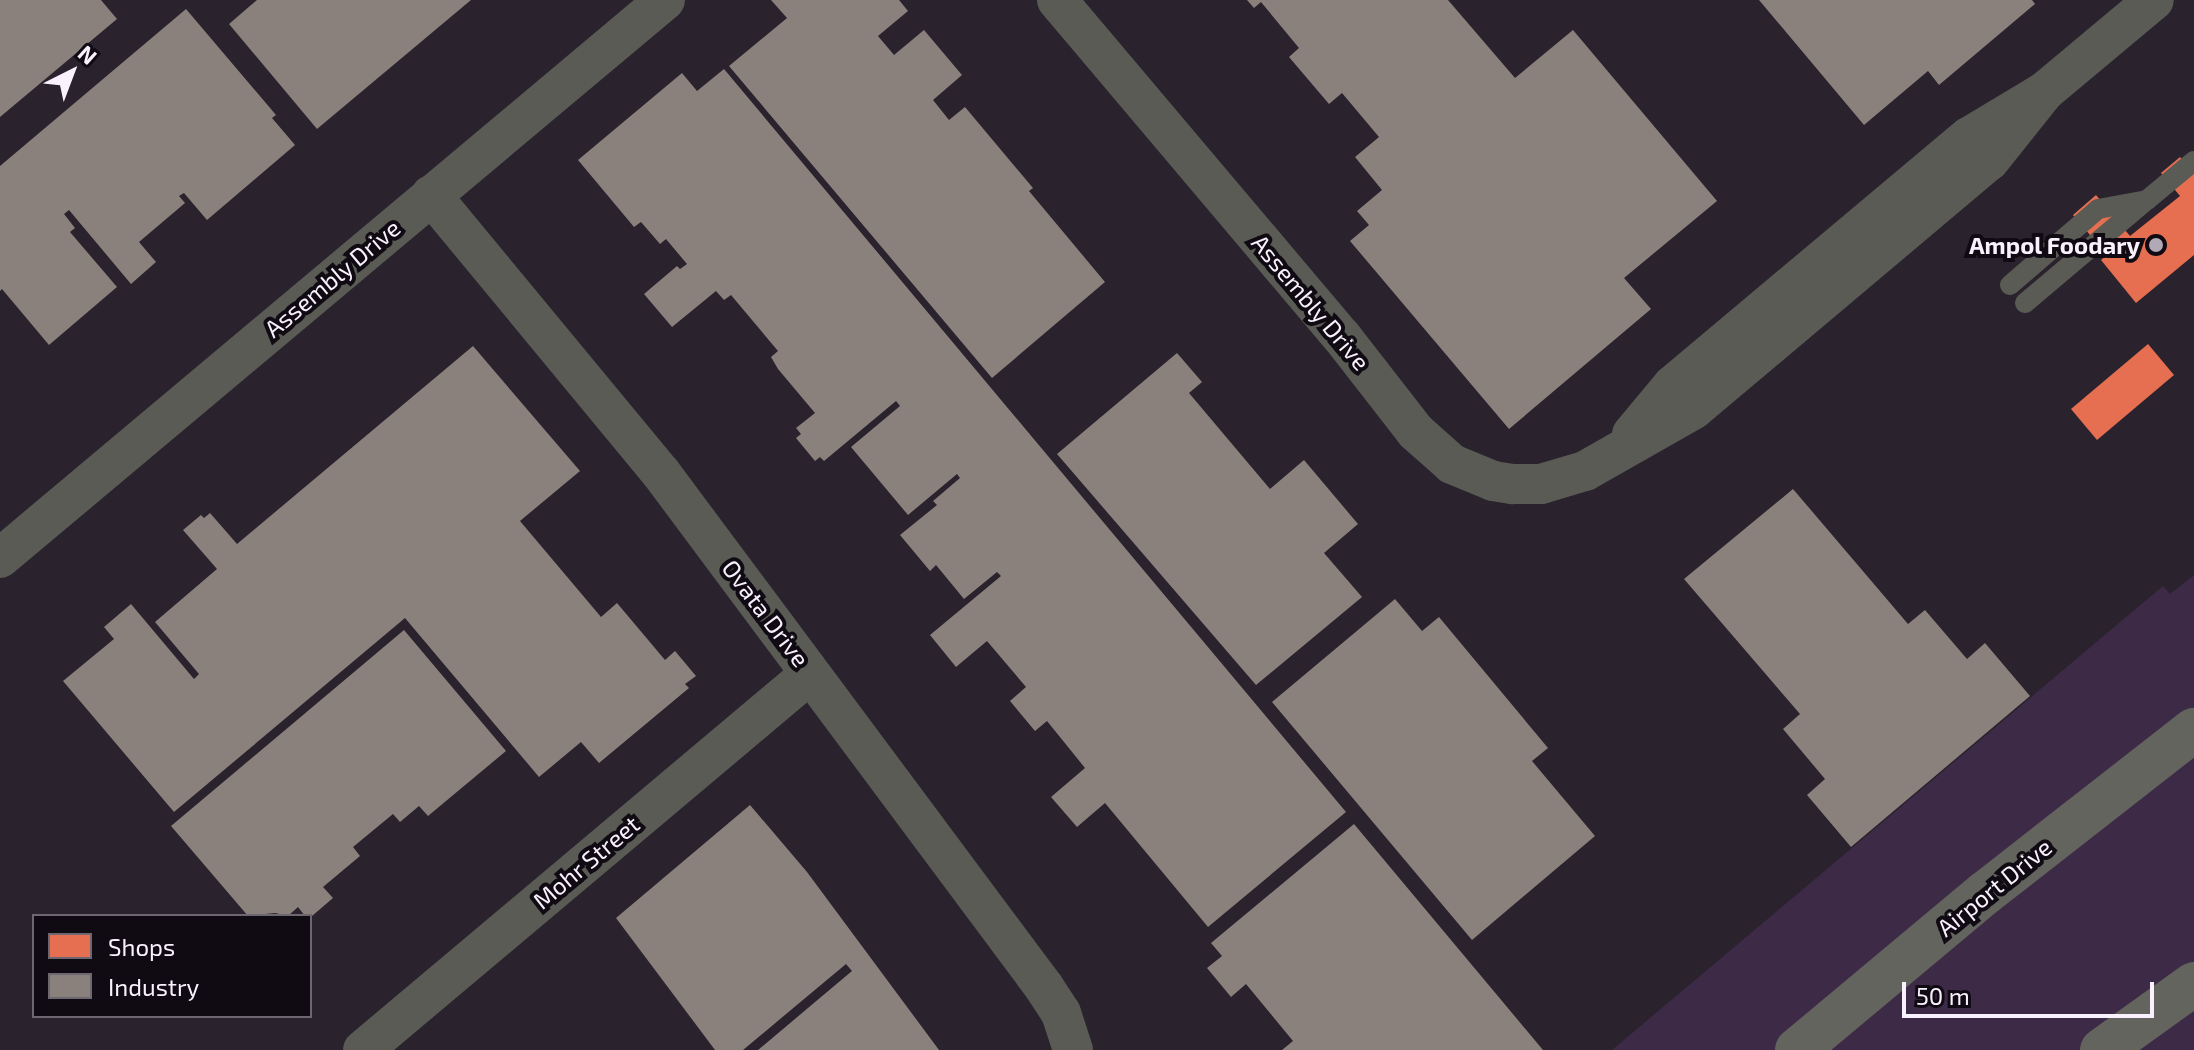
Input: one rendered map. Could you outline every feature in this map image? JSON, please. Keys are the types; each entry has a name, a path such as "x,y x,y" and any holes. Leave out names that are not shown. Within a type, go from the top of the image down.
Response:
{"main road":[{"name":"Airport Drive","path":"1797,1050 1985,893 2194,730"},
{"path":"2102,1050 2194,984"}],"street":[{"name":"Assembly Drive","path":"0,558 665,0"},
{"name":"Assembly Drive","path":"1057,0 1434,450 1452,464 1493,481 1541,484 1585,471 1694,409 1989,161 2044,92 2154,0"},
{"name":"Ovata Drive","path":"431,195 622,423 1044,987 1061,1013 1073,1050"},
{"name":"Mohr Street","path":"363,1050 810,674"}],"lane":[{"path":"2025,303 2194,161"},
{"path":"2010,285 2098,209 2147,200"}],"shaded area":[{"path":"2194,575 2194,1050 1612,1050 2163,586 2170,594"}],"building: Shops":[{"name":"Ampol Foodary","path":"2180,157 2194,174 2194,255 2136,303 2101,260 2107,255 2073,215 2096,195 2130,236 2180,196 2161,173"},
{"path":"2148,344 2174,375 2097,440 2071,409"}],"building: Industry":[{"path":"0,0 101,0 117,19 0,117"},
{"path":"257,0 471,0 317,129 229,24"},
{"path":"771,0 899,0 908,11 878,36 894,55 924,30 962,75 933,100 949,120 965,107 1033,188 1029,191 1105,282 992,378 729,66 787,18"},
{"path":"1247,0 1448,0 1515,78 1573,30 1717,201 1624,278 1651,309 1509,429 1350,241 1369,225 1357,211 1382,190 1355,157 1379,137 1342,93 1329,104 1289,57 1299,48 1261,2 1254,8"},
{"path":"1759,0 2032,0 2035,4 1939,85 1928,71 1864,125"},
{"path":"186,9 276,115 272,118 295,145 207,220 184,193 179,196 185,203 139,242 156,262 131,284 69,210 64,214 75,228 70,232 117,287 49,345 2,289 0,291 0,166"},
{"path":"724,69 1346,812 1208,927 1105,803 1077,827 1051,797 1085,768 1047,721 1035,731 1010,701 1026,687 987,641 956,667 930,635 1001,576 997,572 964,599 936,565 930,571 900,535 937,505 933,501 960,478 957,474 908,515 851,447 900,406 896,401 824,461 820,457 815,461 796,438 801,434 796,428 815,413 778,369 771,357 778,351 731,295 724,300 716,291 672,327 644,294 677,266 680,269 687,264 666,239 660,244 641,222 634,227 578,160 682,73 697,91"},
{"path":"473,346 580,471 520,521 601,617 617,603 665,660 675,651 696,676 685,684 689,688 599,763 581,742 539,777 405,618 174,812 63,681 114,639 104,627 131,604 194,679 199,674 155,622 217,569 183,530 201,515 204,518 210,513 237,544"},
{"path":"1177,353 1202,382 1189,393 1270,489 1304,460 1358,524 1324,553 1362,597 1256,685 1057,454"},
{"path":"1793,489 1908,624 1925,610 1967,659 1985,643 2030,696 1851,847 1807,795 1825,779 1783,729 1800,714 1684,579"},
{"path":"1395,599 1422,631 1439,617 1548,748 1532,761 1595,836 1472,940 1272,702"},
{"path":"404,630 506,751 428,816 419,806 400,822 393,814 353,847 360,856 323,887 333,898 312,916 303,914 298,907 290,914 246,914 171,826"},
{"path":"750,805 807,872 939,1050 758,1050 852,971 846,964 743,1050 715,1050 616,918"},
{"path":"1354,824 1543,1050 1282,1050 1293,1041 1246,984 1231,997 1207,968 1222,956 1211,943"}],"place":[{"name":"Ampol Foodary","path":"2156,245"}]}
